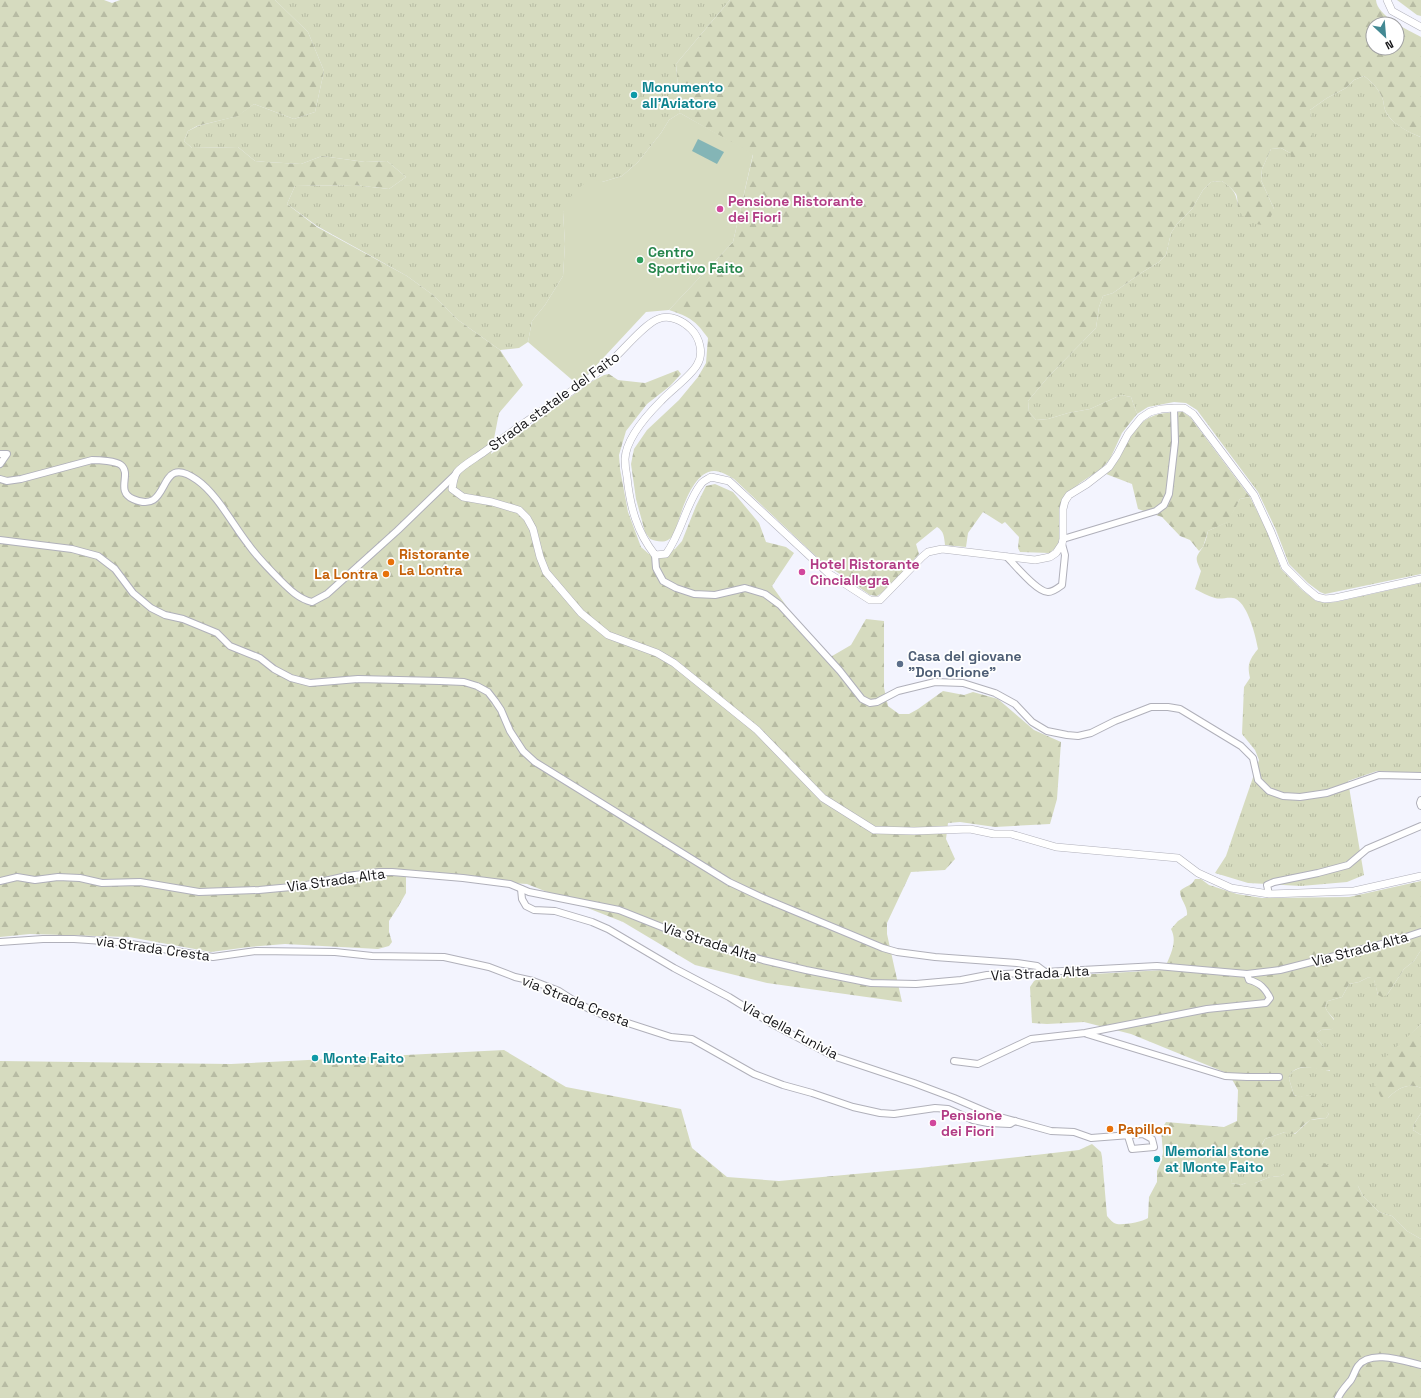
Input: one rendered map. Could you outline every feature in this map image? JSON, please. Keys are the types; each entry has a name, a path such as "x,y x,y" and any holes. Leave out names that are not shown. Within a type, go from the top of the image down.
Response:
{"street":[{"path":"1387,0 1392,11 1421,27"},
{"name":"Strada statale del Faito","path":"457,472 532,417 610,363 639,333 657,319 666,317 675,319 685,324 692,330 700,347 700,358 697,366 639,425 628,448 625,459 628,488 634,516 645,542 655,555"},
{"path":"1174,408 1175,442 1169,494 1164,505 1156,511 1062,541 1056,553 1044,559 1035,560 942,549 928,552 880,600 870,600 828,573 729,481 711,477 702,482 696,492 674,543 666,554 655,555 656,568 662,581 676,588 694,594 715,595 746,588 765,594 780,604 840,671 862,699 870,703 877,702 898,691 935,682 963,683 996,693 1015,704 1032,722 1047,731 1067,736 1078,736 1091,733 1115,721 1151,707 1180,709 1241,746 1253,758 1258,780 1269,791 1283,796 1300,797 1327,793 1379,775 1421,776"},
{"path":"1007,557 1041,591 1049,593 1062,585 1065,555 1062,541 1063,509 1065,501 1070,495 1109,467 1128,434 1140,418 1150,412 1184,408 1193,414 1254,495 1272,532 1285,567 1304,587 1317,597 1325,599 1335,598 1421,579"},
{"path":"0,454 7,454 0,464"},
{"path":"0,479 7,481 21,479 92,460 99,460 120,464 125,471 124,490 126,495 132,499 144,503 156,498 162,492 166,480 174,473 181,472 198,480 218,500 249,545 290,591 299,597 312,602 327,594 398,530 457,472"},
{"path":"457,472 452,489 462,497 492,502 519,510 527,518 533,529 546,572 581,613 608,635 657,654 674,663 757,730 822,798 874,830 970,830 994,834 1011,834 1056,847 1178,858 1198,873 1231,888 1269,894 1354,891 1421,876"},
{"path":"0,540 72,548 98,556 115,570 134,593 151,608 165,615 183,619 216,633 230,646 260,658 274,669 291,678 310,683 358,679 464,682 478,686 488,692 495,701 501,710 510,731 523,751 535,762 729,882 763,898 883,948 897,952 935,957 1018,963 1037,966 1045,972"},
{"path":"1421,800 1421,806"},
{"path":"1269,894 1267,885 1274,882 1318,874 1348,865 1367,849 1421,826"},
{"name":"Via Strada Alta","path":"0,881 17,877 35,880 58,877 80,878 102,883 140,882 199,892 259,890 302,886 348,876 392,872 510,884 521,890 554,898 619,910 687,937 763,960 871,983 916,984 961,980 987,975 1157,966 1247,974 1280,970 1394,941 1421,932"},
{"name":"Via della Funivia","path":"521,890 522,899 526,906 534,910 555,911 592,922 608,929 674,968 729,997 774,1025 833,1056 914,1083 996,1116 1051,1131 1074,1132 1091,1138 1128,1136"},
{"name":"via Strada Cresta","path":"0,942 43,939 74,939 118,942 213,957 256,951 276,951 335,952 372,956 444,957 489,967 515,977 533,981 558,991 581,1005 603,1015 672,1037 692,1039 754,1074 782,1085 803,1090 853,1107 880,1113 894,1114 935,1108 948,1109 972,1120 988,1124 1010,1124 1015,1121"},
{"path":"954,1061 978,1064 1031,1039 1085,1033 1207,1009 1266,1003 1270,998 1266,990 1258,983 1249,980 1247,974"},
{"path":"1085,1033 1225,1076 1278,1077"},
{"path":"1338,1398 1340,1393 1352,1378 1358,1365 1365,1359 1382,1356 1421,1365"}],"green space":[{"path":"0,0 104,0 112,3 120,0 275,0 308,32 324,71 315,112 294,119 254,104 238,116 197,126 188,131 184,141 192,148 238,147 255,161 301,164 322,156 365,162 387,161 406,177 389,189 354,185 295,186 287,204 317,227 407,276 433,295 458,320 500,350 523,385 499,413 491,454 589,383 604,375 609,374 618,380 645,383 678,370 681,374 670,386 647,404 626,431 619,455 628,512 641,547 649,554 661,553 675,549 682,541 706,486 715,484 733,492 759,523 766,542 786,547 794,553 772,586 811,640 827,659 851,645 866,619 884,621 884,688 888,706 899,714 909,714 943,691 964,695 973,692 998,699 1034,730 1061,742 1057,799 1050,824 995,827 960,822 948,823 946,839 955,859 945,870 911,872 887,923 887,934 902,1002 767,983 695,965 623,922 527,884 406,876 406,893 389,921 389,932 392,942 389,946 378,949 285,944 211,952 129,937 30,934 0,937"},
{"path":"275,0 730,0 676,64 680,113 669,120 661,133 638,162 622,176 602,182 563,212 565,244 563,276 545,305 532,321 528,342 519,348 500,350 458,320 433,295 407,276 317,226 287,204 295,186 354,185 389,189 406,177 387,161 365,162 322,156 301,164 255,161 238,147 192,148 184,141 188,131 198,126 237,116 254,104 294,119 315,112 324,71 308,32"},
{"path":"730,0 1376,0 1378,6 1386,16 1365,16 1365,56 1405,56 1405,28 1421,37 1421,137 1411,133 1392,120 1385,111 1383,100 1378,89 1364,76 1354,80 1346,88 1327,98 1310,110 1312,139 1307,155 1304,159 1293,168 1290,153 1281,148 1271,149 1262,169 1261,180 1274,209 1270,219 1262,225 1250,222 1242,215 1238,207 1236,194 1233,190 1222,181 1211,182 1203,190 1192,209 1177,224 1171,233 1166,255 1159,262 1113,293 1103,296 1099,307 1096,328 1049,376 1028,401 1029,412 1036,420 1048,419 1068,413 1090,409 1121,395 1131,397 1137,414 1122,433 1110,459 1101,469 1067,494 1058,545 1050,553 1020,552 1018,548 1019,537 1005,522 1002,524 983,512 968,533 966,547 945,545 942,532 937,527 916,544 919,554 885,591 877,596 870,595 821,561 734,479 719,472 714,471 707,473 695,483 686,499 670,539 659,541 650,539 645,532 636,499 631,464 634,449 647,430 679,400 698,377 706,363 708,338 692,320 669,310 733,242 753,155 680,113 676,64"},
{"path":"1397,0 1421,0 1421,16 1417,15"},
{"path":"1364,76 1378,89 1383,100 1385,111 1392,120 1421,137 1421,574 1325,594 1308,583 1289,564 1276,530 1258,492 1197,410 1186,403 1174,402 1148,407 1137,414 1131,397 1121,395 1090,409 1068,413 1048,419 1036,420 1029,412 1028,401 1049,376 1096,328 1099,307 1103,296 1113,293 1159,262 1166,255 1171,233 1177,224 1192,209 1203,190 1211,182 1222,181 1229,186 1235,194 1238,206 1274,209 1261,180 1262,169 1271,149 1281,148 1290,153 1311,144 1310,110 1327,98 1346,88 1354,80"},
{"name":"Centro Sportivo Faito","path":"680,113 753,154 733,242 669,310 646,312 578,385 528,342 532,321 545,305 563,276 565,244 563,212 573,193 591,178 602,182 622,176 638,162 661,133 669,120"},
{"path":"1183,412 1190,417 1250,497 1240,499 1228,522 1208,531 1203,547 1199,551 1190,540 1180,536 1162,517 1138,509 1132,484 1106,474 1113,467 1132,434 1145,420 1158,414"},
{"path":"1250,497 1268,533 1281,569 1302,590 1316,601 1325,603 1336,602 1421,583 1421,774 1377,771 1348,781 1364,875 1347,882 1301,886 1248,883 1215,873 1226,856 1259,760 1255,750 1242,734 1244,687 1250,678 1250,663 1258,649 1248,614 1240,602 1233,598 1215,598 1195,589 1201,571 1197,558 1204,545 1208,531 1227,522 1240,499"},
{"path":"1195,879 1201,879 1209,885 1237,894 1262,898 1349,897 1421,881 1421,950 1414,961 1404,969 1387,995 1382,997 1378,995 1374,980 1369,977 1359,982 1349,984 1342,997 1328,1001 1325,1006 1336,1025 1332,1029 1321,1030 1317,1033 1317,1039 1324,1047 1335,1069 1324,1070 1306,1067 1295,1070 1290,1074 1289,1079 1294,1095 1314,1096 1319,1100 1329,1114 1326,1118 1311,1120 1293,1134 1285,1132 1265,1139 1262,1144 1268,1153 1264,1158 1255,1159 1240,1153 1227,1157 1231,1183 1241,1185 1246,1183 1248,1179 1255,1183 1270,1177 1281,1176 1284,1174 1286,1164 1294,1162 1324,1163 1358,1186 1363,1196 1379,1212 1392,1216 1407,1231 1421,1239 1421,1398 0,1398 0,1061 231,1064 504,1050 566,1087 681,1109 692,1148 727,1177 779,1181 920,1168 1079,1150 1092,1144 1101,1152 1107,1216 1112,1222 1128,1224 1148,1218 1149,1197 1157,1182 1157,1171 1162,1160 1163,1152 1161,1130 1166,1122 1224,1127 1237,1121 1238,1090 1229,1074 1131,1034 1084,1022 1047,1024 1032,1023 1030,987 1034,981 1041,977 1163,970 1169,958 1174,939 1171,929 1178,921 1187,915 1180,891 1192,883"},
{"path":"1421,950 1421,1024 1412,1033 1388,1098 1403,1087 1416,1086 1421,1088 1421,1113 1414,1124 1413,1130 1421,1135 1421,1239 1407,1231 1392,1216 1379,1212 1363,1196 1358,1186 1284,1174 1281,1176 1270,1177 1255,1183 1246,1183 1241,1185 1231,1183 1227,1157 1240,1153 1255,1159 1265,1139 1285,1132 1295,1134 1310,1120 1326,1118 1329,1114 1311,1095 1300,1097 1294,1095 1289,1079 1290,1074 1298,1068 1303,1067 1330,1071 1324,1047 1317,1039 1317,1033 1321,1030 1332,1029 1334,1019 1327,1011 1325,1006 1328,1001 1342,997 1349,984 1359,982 1369,977 1374,979 1378,995 1387,995 1404,969 1414,961"},
{"path":"1421,1024 1421,1088 1416,1086 1407,1086 1399,1089 1388,1098 1386,1107 1374,1084 1375,1067"},
{"path":"1421,1113 1421,1135 1413,1130 1414,1124"}],"shaded area":[{"path":"698,139 724,152 717,164 692,151"}],"place":[{"name":"Monumento all'Aviatore","path":"634,95"},
{"name":"Pensione Ristorante dei Fiori","path":"720,209"},
{"name":"Centro Sportivo Faito","path":"640,260"},
{"name":"Ristorante La Lontra","path":"391,562"},
{"name":"Hotel Ristorante Cinciallegra","path":"802,572"},
{"name":"La Lontra","path":"386,574"},
{"name":"Casa del giovane \"Don Orione\"","path":"900,664"},
{"name":"Monte Faito","path":"315,1058"},
{"name":"Pensione dei Fiori","path":"933,1123"},
{"name":"Papillon","path":"1110,1129"},
{"name":"Memorial stone at Monte Faito","path":"1157,1159"}]}
